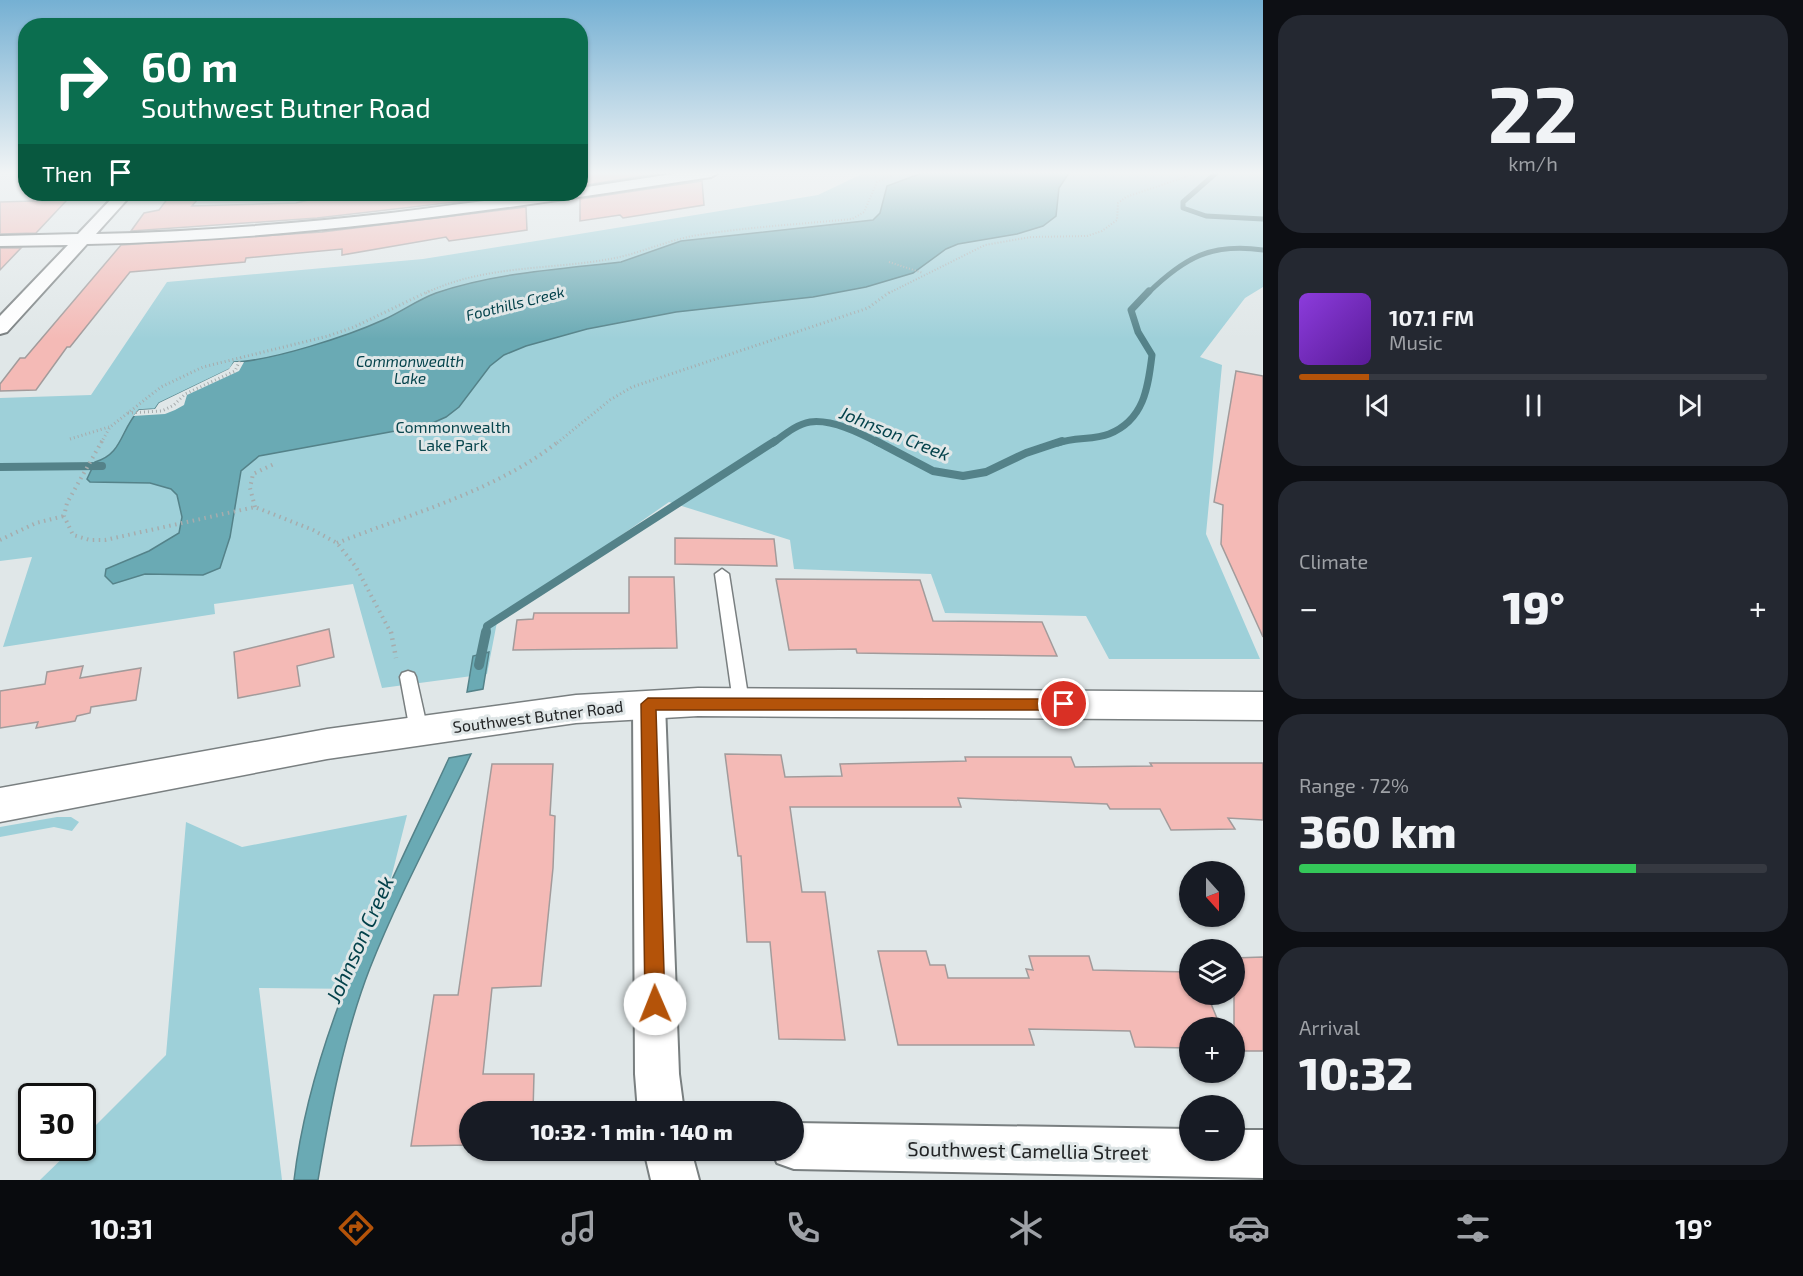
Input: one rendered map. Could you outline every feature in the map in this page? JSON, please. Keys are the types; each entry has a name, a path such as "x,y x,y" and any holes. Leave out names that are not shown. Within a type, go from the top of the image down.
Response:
{"street":[{"path":"0,328 93,228"},
{"path":"0,241 208,235 293,228"},
{"name":"Southwest Butner Road","path":"0,805 316,746 576,709 648,704 741,702 1263,706"},
{"path":"648,704 657,1074 660,1101"},
{"name":"Southwest Camellia Street","path":"804,1146 1263,1154"},
{"path":"670,1161 675,1180"}],"lane":[{"path":"722,574 741,702"},
{"path":"408,677 419,731"}],"path":[{"path":"408,677 396,672 393,636 356,567 337,543 313,530 255,507 124,537 90,540 73,535 64,516 67,503 110,427 141,400 181,376 220,362 328,336 364,323 428,292 474,277 544,265 611,259 662,242 698,235 765,228"},
{"path":"337,543 482,486 533,462 610,400 632,387 852,315 868,308 886,293 967,251 996,242 1031,237 1078,237 1095,234 1104,228"},
{"path":"884,264 895,260"},
{"path":"889,262 923,274"},
{"path":"128,413 162,411 174,405 184,394 234,371 242,357"},
{"path":"70,439 110,427"},
{"path":"255,507 250,488 253,474 274,464"},
{"path":"0,540 36,523 64,516"}],"green space":[{"name":"Commonwealth Lake Park","path":"614,228 1263,228 1263,287 1245,298 1200,357 1222,365 1206,534 1260,659 1109,659 1086,616 945,613 931,574 794,569 790,540 669,502 497,622 487,674 382,688 353,584 214,604 215,614 3,647 32,557 0,561 0,398 91,395 167,282 423,259"},
{"path":"407,815 363,989 259,988 282,1180 40,1180 60,1161 96,1161 96,1125 166,1055 186,822 242,847"},
{"path":"57,817 71,817 79,822 72,831 54,827 0,837 0,827"}],"water":[{"name":"Commonwealth Lake","path":"799,228 1036,228 1017,234 958,244 946,249 913,273 866,287 813,297 676,312 587,329 526,346 504,355 490,366 459,407 446,417 428,425 259,456 241,471 230,537 220,568 203,575 145,574 113,584 105,576 106,569 149,551 179,533 182,517 177,495 171,489 150,483 90,482 87,479 95,462 111,453 116,447 139,410 155,409 159,403 230,369 234,362 268,357 330,340 383,320 422,299 458,286 527,273 621,262 681,241"},
{"path":"489,652 483,689 467,692 473,656"},
{"path":"471,754 393,914 361,993 339,1073 318,1180 294,1180 303,1124 317,1070 355,963 449,758"}],"pier":[{"path":"234,362 244,362 239,371 187,395 184,405 175,410 165,414 133,416 139,410 155,409 159,403 229,369"}],"building":[{"path":"0,228 41,228 36,233 0,234"},
{"path":"133,228 173,228 131,231"},
{"path":"354,228 527,228 527,230 449,241 446,237 342,255 342,249 246,258 245,262 130,272 70,347 67,347 36,390 0,391 0,384 20,358 25,358 121,245"},
{"path":"0,248 21,248 0,270"},
{"path":"1236,371 1263,376 1263,637 1221,544 1223,505 1214,502"},
{"path":"675,538 774,539 777,566 675,564"},
{"path":"629,577 674,577 677,648 513,650 517,620 533,619 534,613 629,613"},
{"path":"776,579 920,580 933,621 1042,622 1057,656 857,653 856,649 789,650"},
{"path":"329,629 334,657 297,666 300,686 238,698 234,652"},
{"path":"83,666 80,678 141,668 136,700 91,707 90,713 77,716 75,721 36,728 38,722 0,728 0,691 45,684 47,672"},
{"path":"725,754 781,755 785,777 842,776 840,764 966,761 965,757 1071,757 1075,767 1152,766 1150,763 1263,763 1263,820 1228,818 1235,829 1171,830 1160,809 1110,809 1107,804 958,798 961,807 790,807 802,892 825,892 845,1040 779,1039 770,942 747,942 741,856 738,856"},
{"path":"492,764 553,764 550,815 555,816 553,868 541,986 492,988 483,1074 534,1074 533,1101 459,1101 459,1145 411,1146 434,995 458,995"},
{"path":"878,951 926,951 930,965 945,965 948,978 1029,978 1026,969 1033,970 1029,956 1089,956 1093,970 1179,972 1179,1005 1212,1005 1216,1017 1179,1017 1179,1048 1135,1047 1130,1031 1029,1029 1034,1045 898,1045"},
{"path":"1263,957 1263,1051 1245,1051 1245,1017 1234,1017 1234,1005 1245,1005 1245,958"}],"waterway":[{"name":"Johnson Creek","path":"1148,293 1174,270 1200,255 1228,249 1263,250"},
{"name":"Johnson Creek","path":"1058,443 1109,434 1121,428 1137,412 1146,391 1152,355 1138,332 1131,310 1149,291"},
{"name":"Johnson Creek","path":"773,443 791,430 810,422 827,423 846,428 879,443"},
{"name":"Johnson Creek","path":"486,633 487,626 775,441"},
{"name":"Johnson Creek","path":"876,441 933,471 963,476 986,472 1026,453 1062,441"},
{"name":"Foothills Creek","path":"0,467 102,466"},
{"name":"Johnson Creek","path":"479,665 486,632"}],"route":[{"path":"655,1004 648,704 698,702 1064,704"}]}
